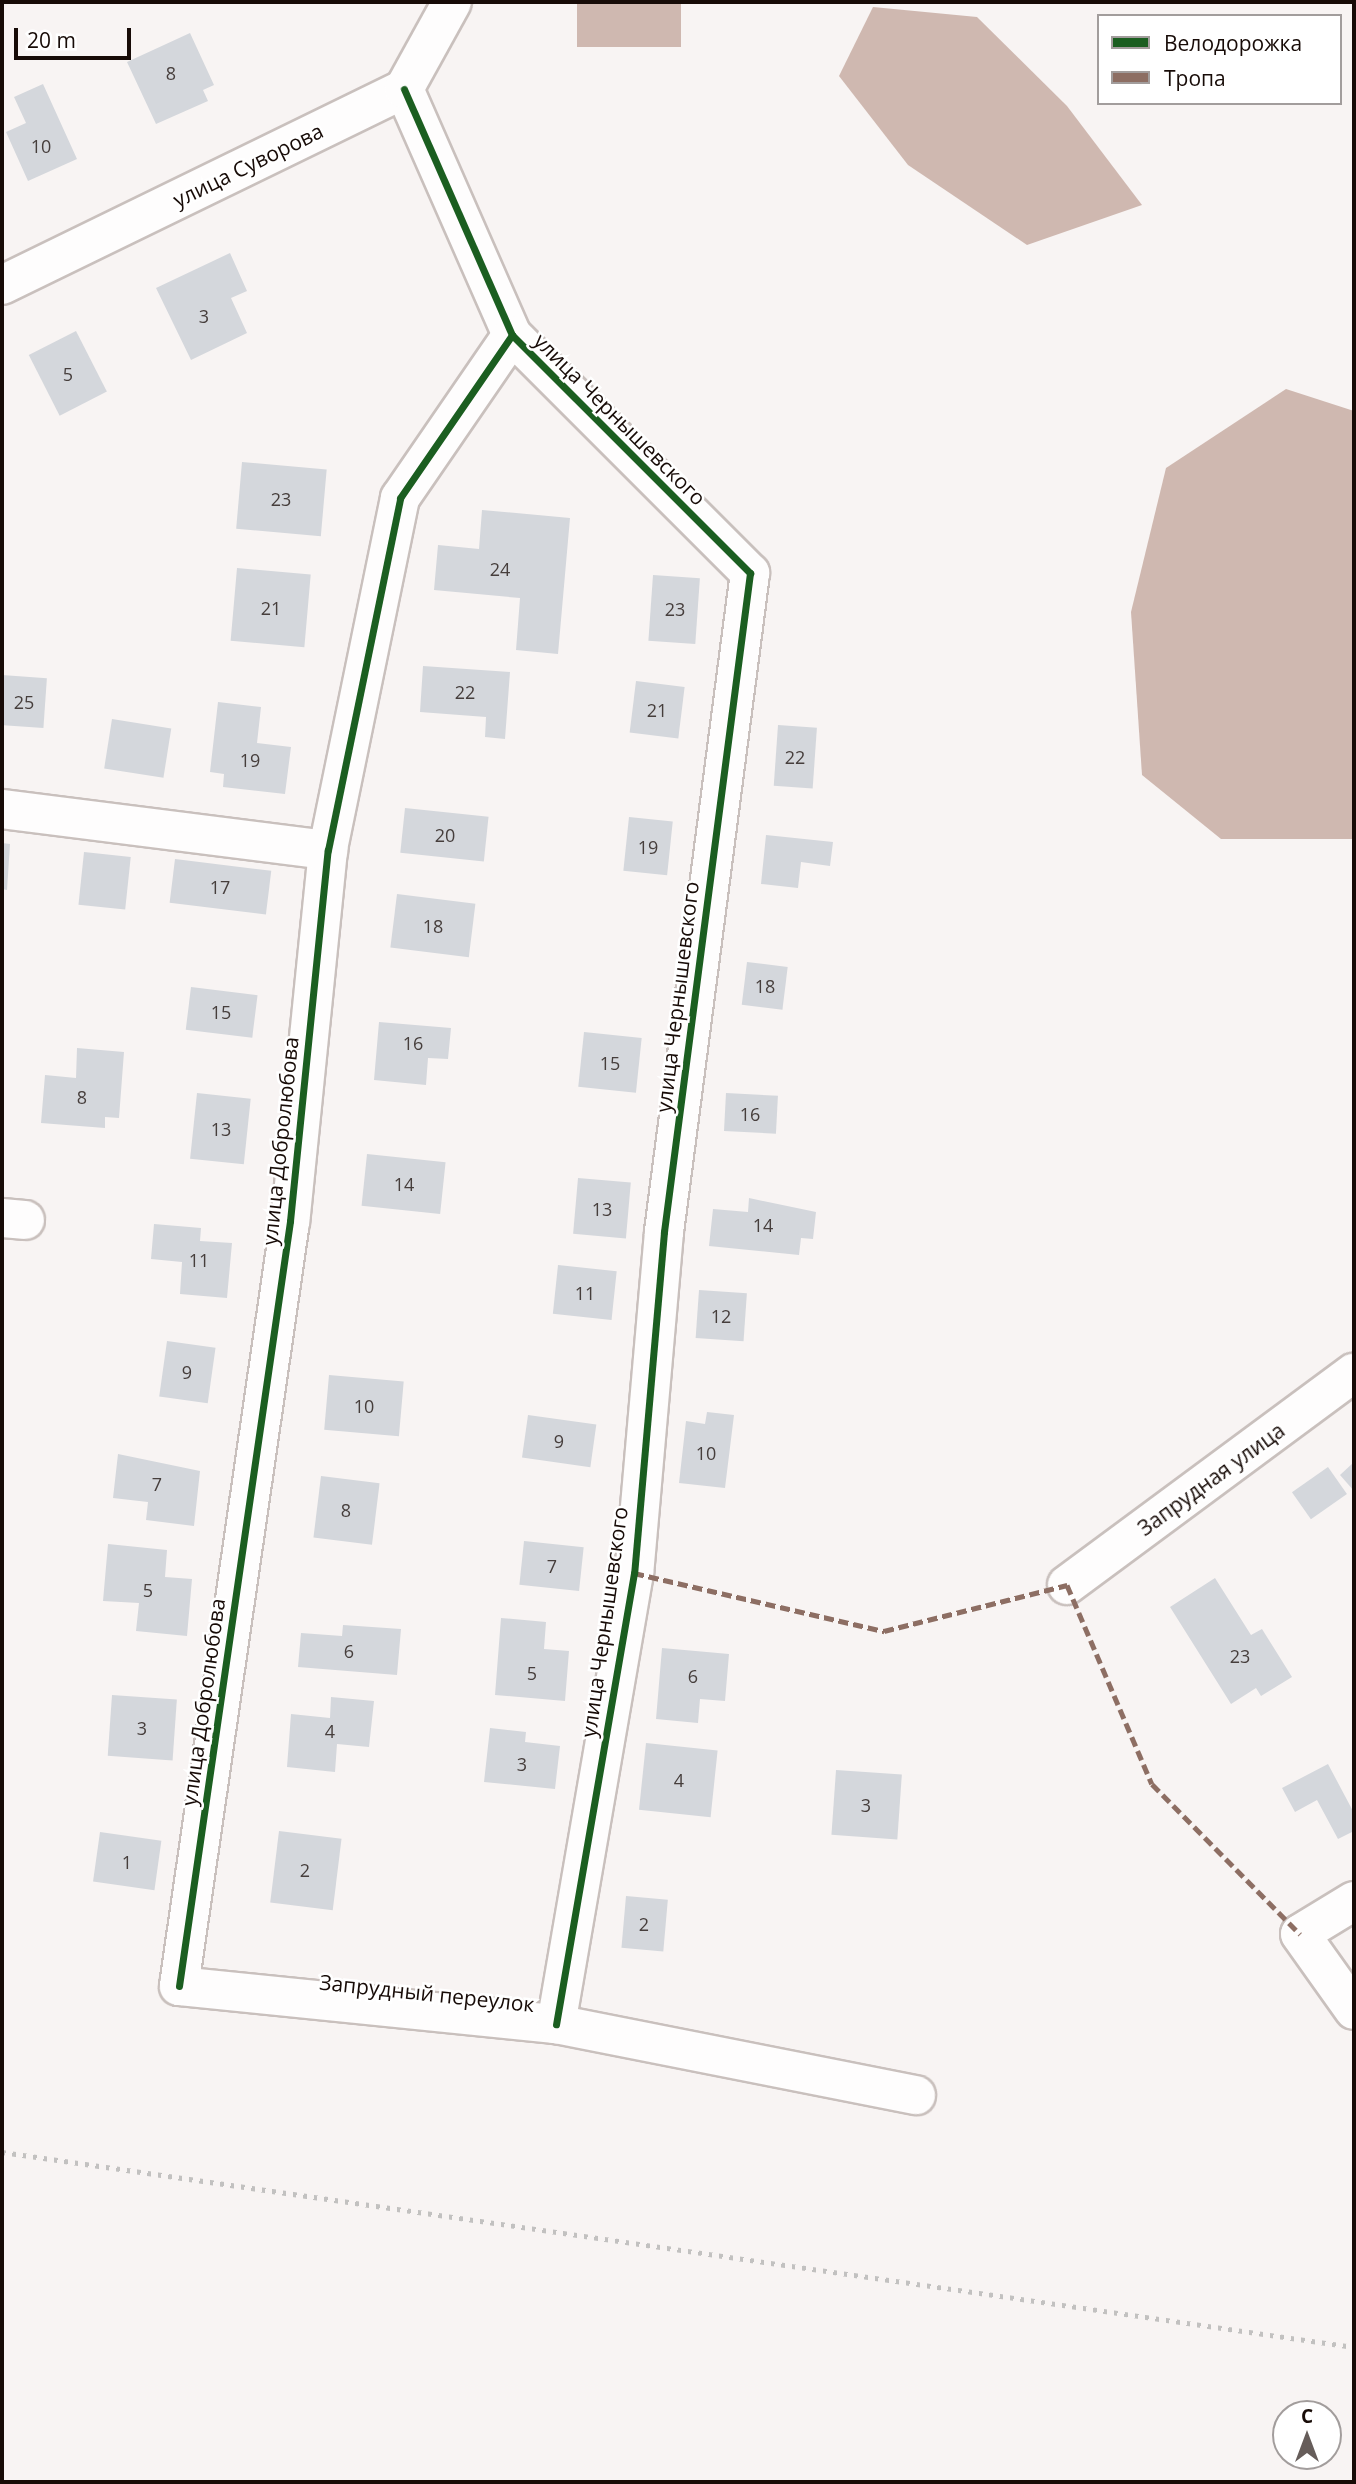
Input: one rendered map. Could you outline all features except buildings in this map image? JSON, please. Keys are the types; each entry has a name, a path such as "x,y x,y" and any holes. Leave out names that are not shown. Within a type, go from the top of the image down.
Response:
{"street":[{"path":"404,89 452,2"},
{"name":"улица Суворова","path":"2,285 404,89"},
{"name":"улица Чернышевского","path":"404,89 512,335 750,573 664,1232 634,1573 556,2024"},
{"name":"улица Добролюбова","path":"179,1986 290,1221 328,850 400,498 512,335"},
{"path":"2,809 328,850"},
{"name":"Запрудная улица","path":"1067,1585 1354,1373"},
{"path":"1354,1901 1300,1934 1354,2010"},
{"name":"Запрудный переулок","path":"179,1986 556,2024 916,2095"}],"shaded area":[{"path":"577,2 681,2 681,47 577,47"},
{"path":"873,7 977,17 1067,106 1142,205 1027,245 908,165 839,76"},
{"path":"1286,389 1354,411 1354,839 1221,839 1142,775 1131,612 1166,468"}],"railway":[{"path":"2,2152 1354,2347"}],"marked path":[{"path":"634,1573 884,1631 1067,1585 1152,1784 1300,1934"}],"cycle path":[{"path":"404,89 512,335 750,573 664,1232 634,1573 556,2024"},
{"path":"179,1986 290,1221 328,850 400,498 512,335"}]}
